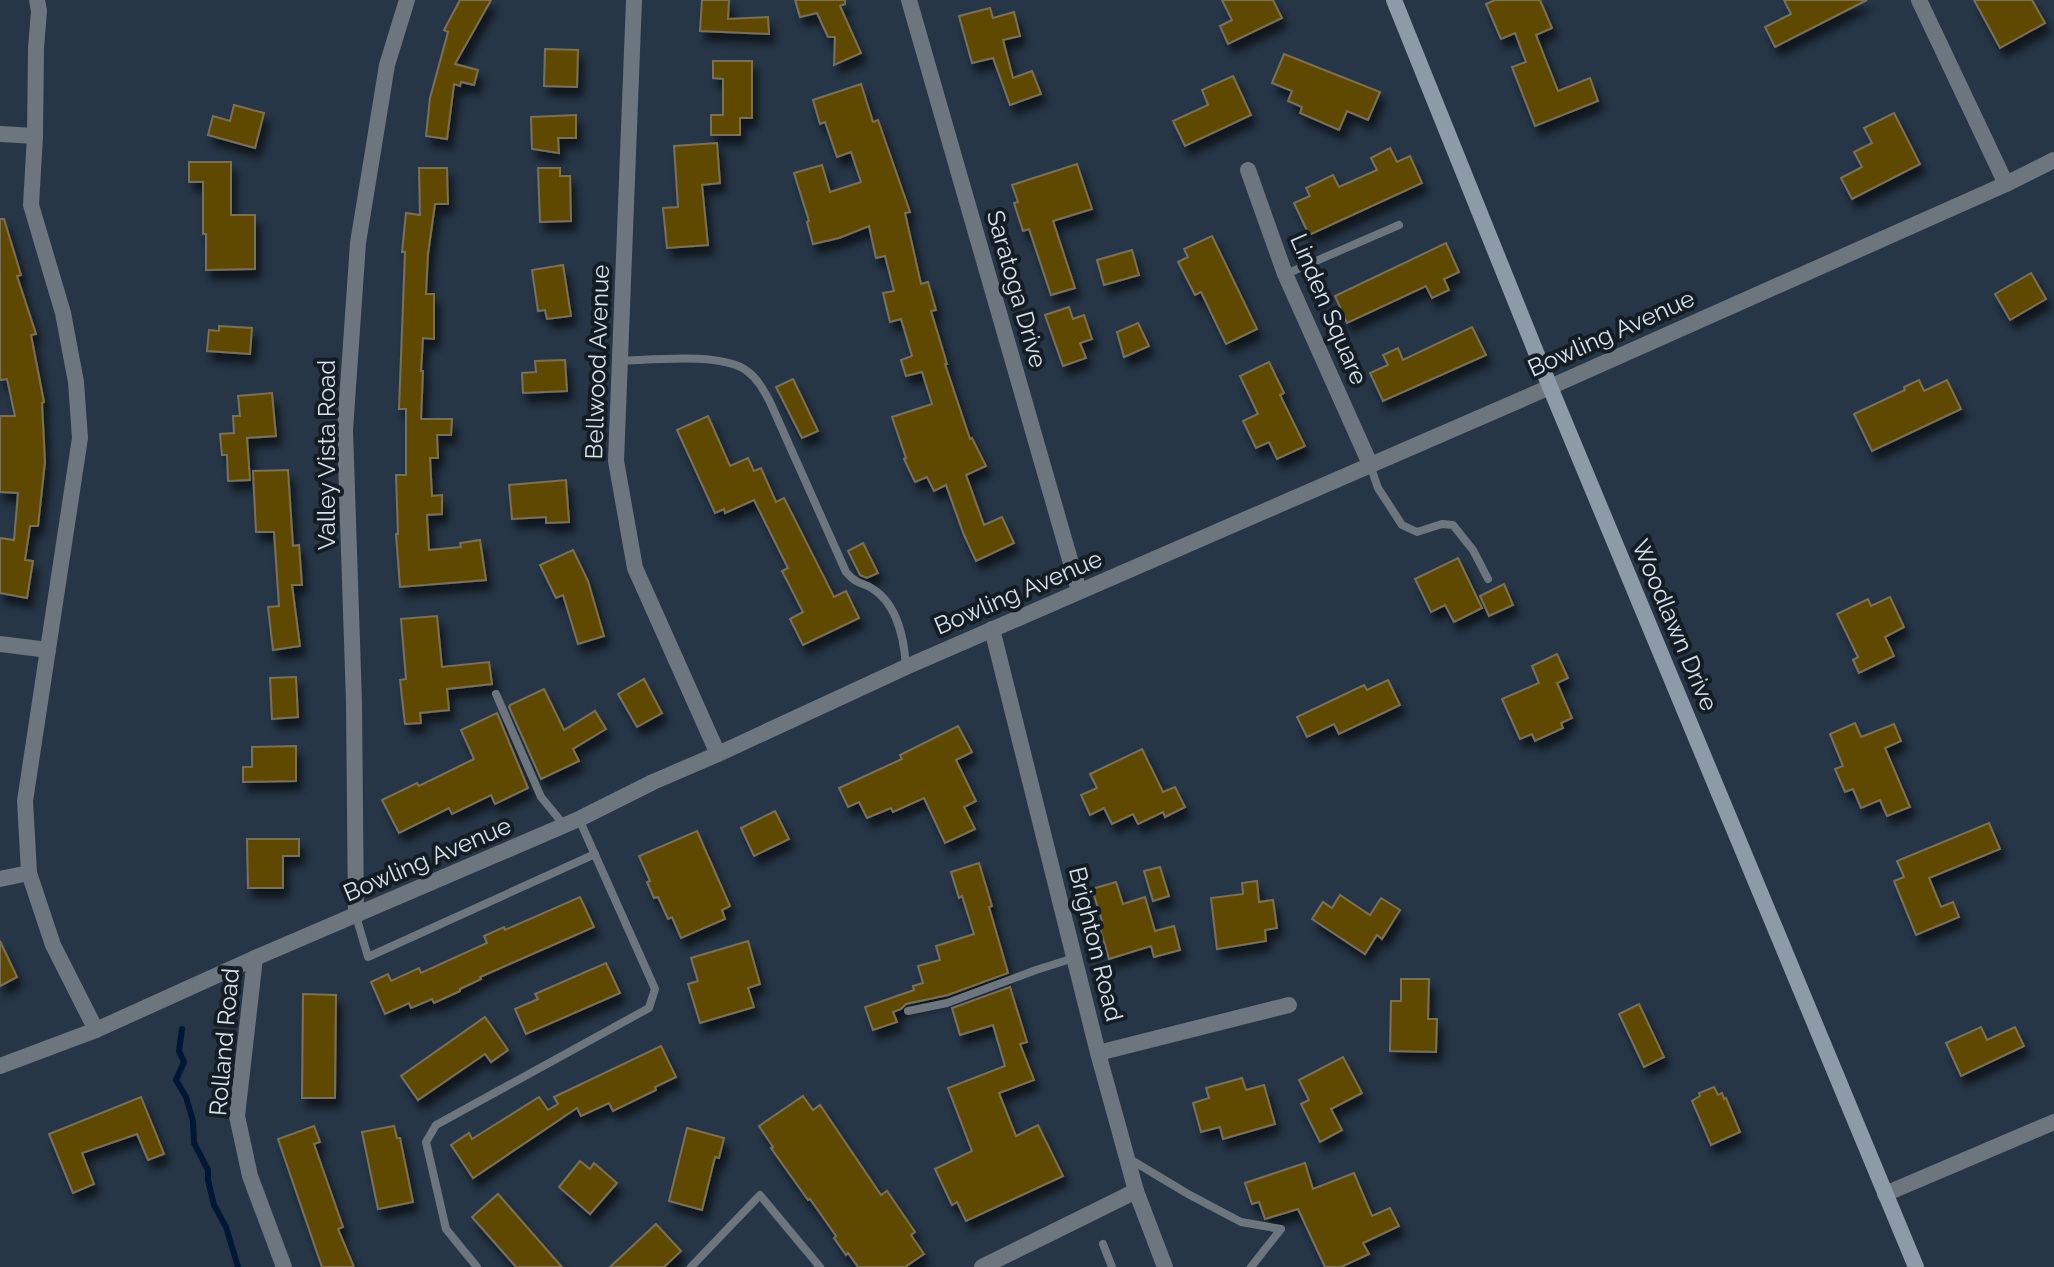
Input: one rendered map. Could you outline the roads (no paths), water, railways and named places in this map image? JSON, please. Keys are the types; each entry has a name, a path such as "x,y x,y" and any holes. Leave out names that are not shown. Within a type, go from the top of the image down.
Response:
{"main road":[{"name":"Woodlawn Drive","path":"1397,1 1550,387 1916,1267"}],"street":[{"path":"37,0 31,205 63,313 76,382 80,438 25,801 29,873 53,945 96,1030"},
{"name":"Valley Vista Road","path":"356,916 354,702 345,430 358,243 387,65 407,0"},
{"name":"Bellwood Avenue","path":"634,0 616,461 635,568 718,754"},
{"name":"Saratoga Drive","path":"909,0 1079,591"},
{"path":"1919,0 2006,184"},
{"path":"0,134 35,136"},
{"name":"Bowling Avenue","path":"0,1066 96,1030 572,822 906,667 1550,387 2054,160"},
{"name":"Linden Square","path":"1248,170 1285,274 1370,464"},
{"name":"Brighton Road","path":"992,629 1098,1053 1136,1191 1165,1267"},
{"path":"0,644 48,650"},
{"path":"0,879 29,873"},
{"name":"Rolland Road","path":"255,958 237,1116 250,1176 284,1267"},
{"path":"1098,1053 1289,1005"},
{"path":"1885,1194 2054,1122"},
{"path":"982,1267 1136,1191"}],"lane":[{"path":"1285,274 1399,225"},
{"path":"620,361 692,358 744,368 756,379 770,402 846,572 855,582 873,589 892,607 906,667"},
{"path":"1370,464 1378,488 1402,525 1417,532 1442,524 1453,525 1473,550 1488,579"},
{"path":"477,1267 446,1229 426,1142 436,1125 649,1008 655,989 595,854 572,822 541,797 496,694"},
{"path":"356,916 368,957 595,854"},
{"path":"908,1011 947,1003 1074,958"},
{"path":"1127,1158 1241,1222 1281,1229 1251,1267"},
{"path":"691,1267 760,1195 820,1267"},
{"path":"1103,1244 1112,1267"}],"waterway":[{"path":"182,1029 179,1051 184,1062 176,1080 186,1097 193,1121 194,1143 208,1170 214,1205 226,1227 238,1267"}]}
